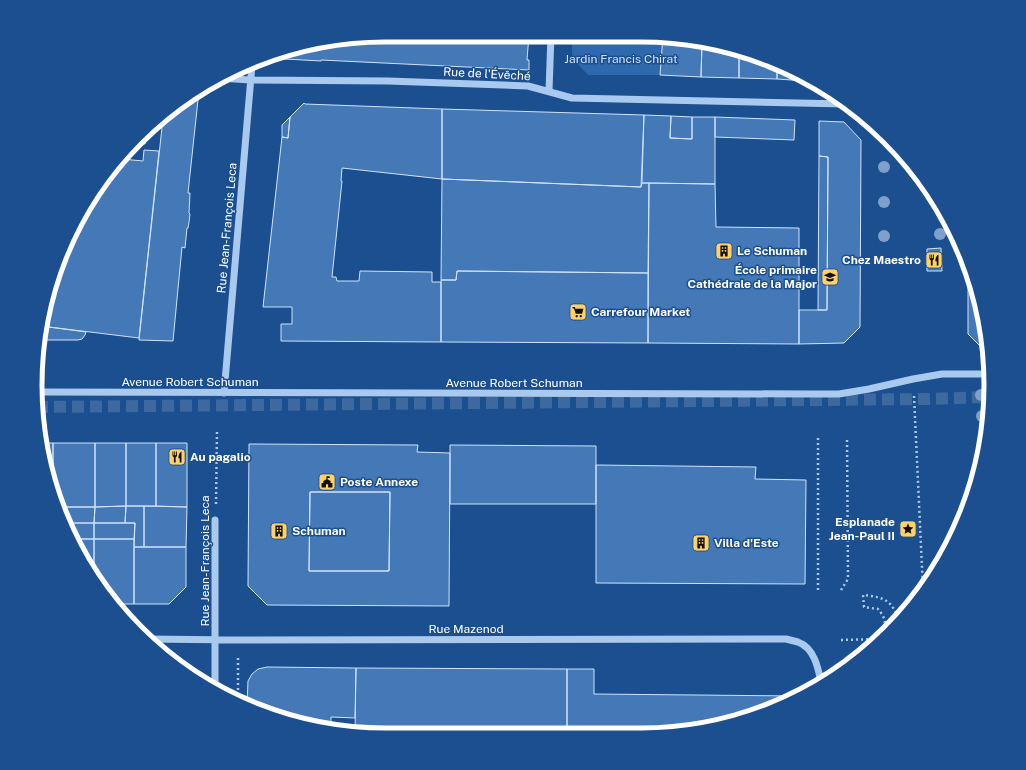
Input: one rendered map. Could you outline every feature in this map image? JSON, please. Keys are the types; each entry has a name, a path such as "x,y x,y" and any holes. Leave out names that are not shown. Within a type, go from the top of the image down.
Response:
{"street":[{"path":"549,91 551,42"},
{"name":"Rue Jean-François Leca","path":"224,393 251,69"},
{"name":"Rue de l'Évêché","path":"230,79 388,81 528,86 572,98 837,104"},
{"name":"Avenue Robert Schuman","path":"42,392 839,394 942,374 984,374"},
{"name":"Rue Jean-François Leca","path":"216,520 216,684"},
{"name":"Rue Mazenod","path":"155,639 786,639 799,643 807,648 816,662 820,677"}],"path":[{"path":"914,391 923,581"},
{"name":"Rue Jean-François Leca","path":"216,520 217,432"},
{"path":"840,590 848,579 847,437"},
{"path":"818,438 818,590"},
{"path":"886,626 883,615 878,609 864,607 863,595 883,598 890,604 896,615"},
{"path":"841,640 871,639"},
{"path":"238,640 238,695"}],"green space":[{"name":"Jardin Francis Chirat","path":"572,42 663,44 660,75 588,75 572,58"}],"building":[{"path":"528,42 527,60 529,60 529,70 280,59 318,49 363,43"},
{"path":"572,42 628,42 628,43"},
{"path":"662,43 702,48 701,77 660,75"},
{"path":"702,48 739,57 739,78 701,77"},
{"path":"739,57 777,70 777,79 739,78"},
{"path":"777,70 799,81 777,79"},
{"path":"194,100 198,100 188,193 190,193 190,214 185,248 182,247 173,341 139,340 162,124"},
{"path":"304,103 442,109 442,179 342,168 332,277 336,277 337,281 359,281 360,271 432,272 432,282 441,282 441,342 281,341 281,324 292,324 292,307 263,307 282,137 288,138 290,117"},
{"path":"442,109 644,115 641,187 442,179"},
{"path":"644,115 671,116 670,138 692,139 692,117 715,117 715,184 642,183"},
{"path":"671,116 692,117 692,139 670,138"},
{"path":"290,117 288,138 282,137 282,125"},
{"path":"715,117 795,120 794,140 715,137"},
{"path":"819,121 844,122 861,140 860,327 844,343 799,344 799,310 827,310 828,157 819,156"},
{"path":"146,139 145,144 141,144"},
{"path":"144,150 159,151 139,338 47,327 60,275 77,233 88,213 100,194 127,159 143,161"},
{"path":"819,156 828,157 827,310 818,310"},
{"path":"442,179 641,187 642,183 649,183 648,273 457,271 456,280 441,280"},
{"name":"Le Schuman","path":"649,183 715,184 716,227 799,228 799,344 648,343"},
{"name":"Chez Maestro","path":"941,248 942,271 927,271 927,249"},
{"path":"457,271 648,273 648,343 441,342 441,280 456,280"},
{"path":"968,282 977,318 981,345 979,345 968,334"},
{"path":"47,327 86,332 82,339 45,340"},
{"path":"47,443 53,443 53,470"},
{"path":"53,443 95,443 95,507 65,507 53,470"},
{"path":"95,443 126,443 126,506 95,507"},
{"path":"126,443 156,443 156,506 126,506"},
{"path":"156,443 187,443 187,507 156,506"},
{"name":"Schuman","path":"249,444 418,445 417,452 450,453 449,606 267,605 248,586","holes":["310,492 390,492 389,571 309,571"]},
{"path":"450,445 596,446 596,504 450,504"},
{"name":"Villa d'Este","path":"596,465 756,467 755,479 806,480 805,584 596,583"},
{"path":"310,492 390,492 389,571 309,571"},
{"path":"126,506 144,506 144,547 134,547 135,523 125,523"},
{"path":"126,506 125,523 94,523 95,507"},
{"path":"144,506 187,507 186,547 144,547"},
{"path":"65,507 95,507 94,523 71,523"},
{"path":"71,523 94,523 94,539 78,539"},
{"path":"94,523 135,523 134,539 94,539"},
{"path":"78,539 94,539 94,566"},
{"path":"94,539 134,539 134,604 121,604 94,566"},
{"path":"134,547 186,547 186,587 169,604 134,604"},
{"path":"267,667 356,668 355,718 331,717 331,723 275,710 247,699 248,681 252,674 258,669"},
{"path":"356,668 567,669 567,728 385,728 355,726"},
{"path":"567,669 594,669 594,694 786,696 751,710 686,725 641,728 567,728"}],"tunnel":[{"path":"43,407 927,399 983,397"}],"place":[{"name":"Le Schuman","path":"724,251"},
{"name":"Chez Maestro","path":"934,260"},
{"name":"École primaire Cathédrale de la Major","path":"830,277"},
{"name":"Carrefour Market","path":"578,312"},
{"name":"Au pagalio","path":"177,457"},
{"name":"Poste Annexe","path":"327,482"},
{"name":"Esplanade Jean-Paul II","path":"908,529"},
{"name":"Schuman","path":"279,531"},
{"name":"Villa d'Este","path":"701,543"}]}
